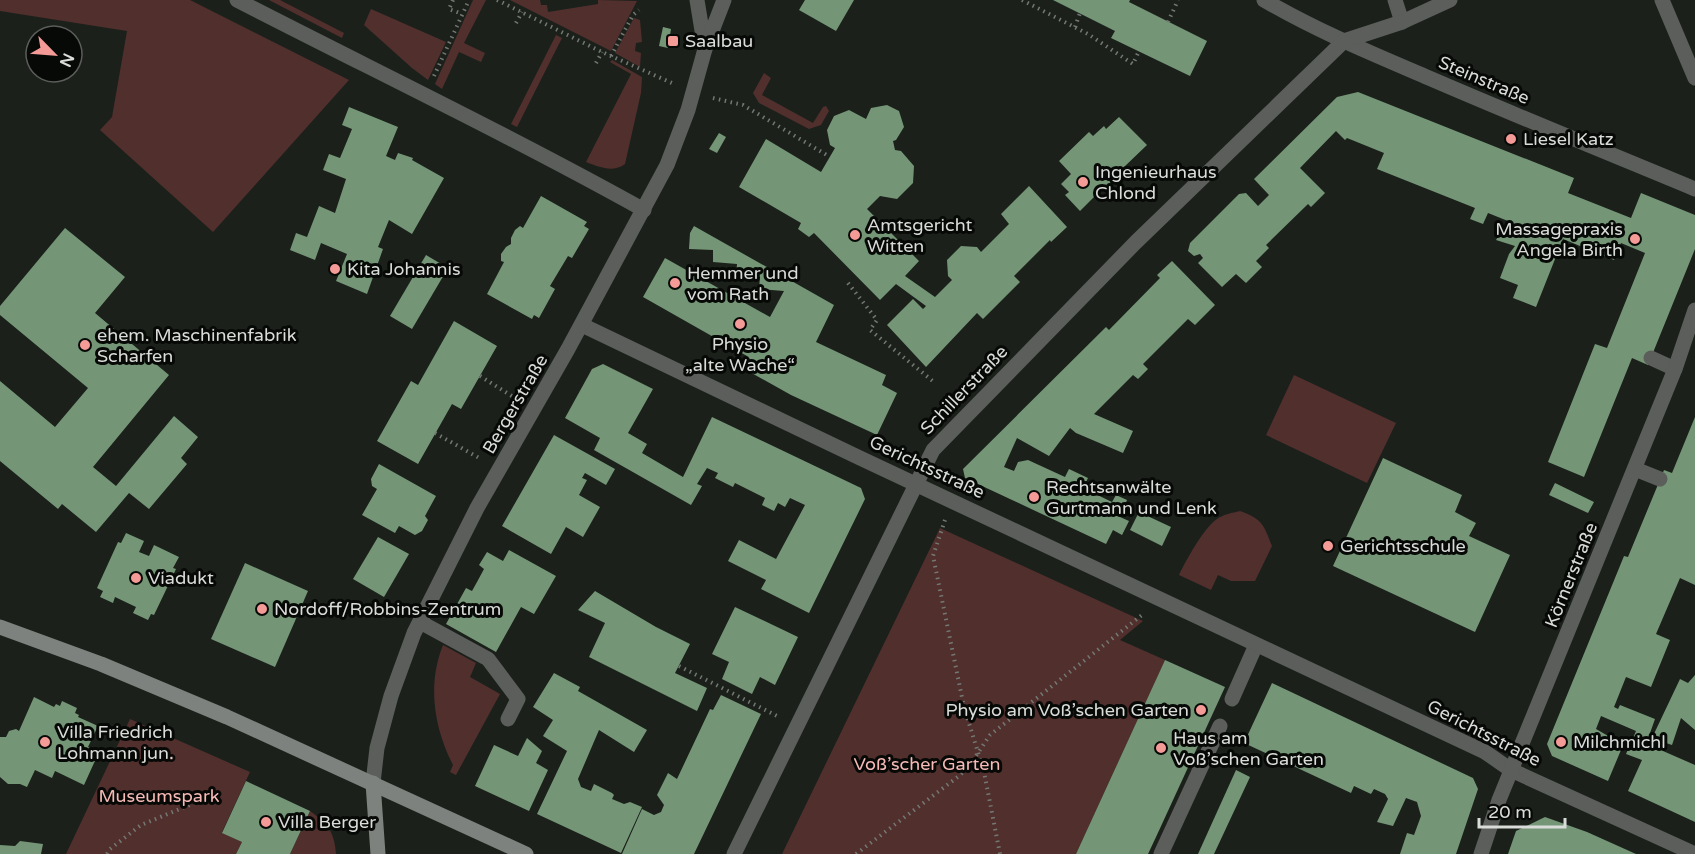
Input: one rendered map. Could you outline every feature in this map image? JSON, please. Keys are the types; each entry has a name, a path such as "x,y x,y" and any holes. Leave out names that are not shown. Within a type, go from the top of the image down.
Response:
{"main road":[{"path":"0,627 101,664 227,717 526,854"},
{"path":"373,783 378,854"}],"street":[{"path":"237,0 547,156 644,210"},
{"name":"Bergerstraße","path":"697,0 705,49"},
{"name":"Bergerstraße","path":"373,783 377,748 392,696 420,622 477,508 582,325 668,165 705,49 724,0"},
{"name":"Steinstraße","path":"1264,0 1299,20 1344,41 1694,188"},
{"path":"1395,0 1402,22"},
{"path":"1344,41 1402,22 1450,0"},
{"path":"1662,0 1695,78"},
{"name":"Schillerstraße","path":"734,854 933,450 1136,242 1344,41"},
{"name":"Körnerstraße","path":"1481,854 1511,770 1675,369 1695,310"},
{"name":"Gerichtsstraße","path":"582,325 1485,752 1511,770 1695,854"},
{"path":"1651,358 1675,369"},
{"path":"1635,469 1660,479"},
{"path":"420,622 488,659 518,699 508,719"},
{"path":"1232,699 1256,645"},
{"path":"1161,854 1220,726"}],"path":[{"path":"453,0 449,9 462,14"},
{"path":"425,96 469,0"},
{"path":"497,0 602,52 693,92 743,105 830,157"},
{"path":"1022,0 1075,27 1133,64 1139,51"},
{"path":"1168,22 1178,0"},
{"path":"611,56 633,15 639,10"},
{"path":"516,23 522,12"},
{"path":"1075,27 1080,14"},
{"path":"596,63 602,52"},
{"path":"848,283 877,320 870,330 934,382"},
{"path":"480,376 534,410"},
{"path":"435,433 499,470"},
{"path":"951,499 933,556 964,706 984,772 1000,854"},
{"path":"856,854 959,776 969,766 990,735 1138,619 1160,598"},
{"path":"679,666 797,726"},
{"path":"107,854 141,825 214,795"}],"green space":[{"path":"0,0 190,0 349,80 213,232 100,130 112,117 127,31 0,11"},
{"path":"269,0 280,0 344,33 342,38"},
{"path":"473,0 486,0 464,43 485,53 481,62 459,52 442,89 435,84"},
{"path":"510,0 540,0 541,5 547,5 548,12 598,4 598,0 637,1 611,51"},
{"path":"371,9 446,42 428,80 364,25"},
{"path":"634,18 640,20 642,42 636,43 635,51 641,53 640,67 615,53"},
{"path":"556,35 562,38 517,127 511,124"},
{"path":"612,60 642,77 641,93 625,164 611,169 586,162 631,74 610,62"},
{"path":"764,73 771,78 762,95 813,123 826,106 829,111 821,125 809,129 759,103 753,93"},
{"path":"1294,375 1396,423 1367,483 1266,435"},
{"path":"1240,511 1254,517 1262,524 1272,546 1255,581 1231,581 1218,575 1211,590 1179,575 1212,523 1222,516"},
{"name":"Voß’scher Garten","path":"940,528 1143,621 1120,640 1165,660 1076,854 782,854"},
{"path":"443,645 476,663 470,677 500,694 456,775 450,772 453,765 441,736 435,706 435,675"},
{"name":"Museumspark","path":"130,719 250,772 222,832 242,842 236,854 66,854"},
{"path":"310,811 329,828 336,854 290,854"}],"building":[{"path":"805,0 854,0 836,31 799,10"},
{"path":"1053,0 1130,0 1129,2 1207,41 1190,76 1111,38 1115,31"},
{"path":"663,27 671,29 668,48 659,46"},
{"path":"1358,92 1574,178 1568,193 1631,218 1641,193 1695,215 1695,249 1648,365 1632,358 1584,477 1548,462 1595,344 1607,348 1645,253 1621,243 1614,260 1563,239 1536,307 1513,298 1518,285 1500,278 1509,254 1515,246 1496,240 1508,221 1488,213 1483,224 1470,219 1475,208 1377,169 1384,153 1347,138 1345,140 1336,131 1300,168 1325,193 1311,207 1308,204 1266,245 1269,248 1256,261 1262,267 1246,283 1236,274 1222,287 1198,263 1203,258 1200,254 1194,256 1188,251 1190,243 1239,194 1246,193 1258,206 1269,195 1254,179 1337,97"},
{"name":"Amtsgericht Witten","path":"887,105 899,111 904,127 893,141 895,150 901,151 914,166 913,183 897,199 880,196 867,209 919,261 905,276 935,297 952,280 948,276 947,260 961,246 977,247 981,252 1009,224 1001,214 1029,186 1067,227 1051,242 1050,240 1014,276 1020,282 983,319 977,313 926,367 887,325 913,299 923,309 926,306 896,284 880,300 814,233 809,237 798,229 801,223 739,187 766,139 821,172 835,148 830,145 827,130 834,116 849,110 866,119 871,108"},
{"path":"349,107 398,127 386,156 395,160 398,153 413,158 412,160 444,178 412,234 389,220 378,247 383,249 367,294 336,281 347,254 321,243 315,260 290,250 296,233 307,237 319,206 335,213 346,179 323,170 329,154 340,158 352,129 342,125"},
{"path":"1119,117 1147,145 1105,189 1103,188 1080,211 1065,195 1069,192 1061,184 1071,174 1059,161 1089,132 1093,136 1104,126 1106,129"},
{"path":"719,133 726,137 717,153 709,149"},
{"path":"541,196 587,222 584,226 589,229 572,258 568,256 550,286 555,289 539,318 534,315 532,319 487,294 504,262 501,261 501,254 511,244 515,230 520,226 523,228"},
{"path":"694,226 834,305 816,342 886,375 882,385 897,393 877,435 791,395 741,367 747,356 643,297 665,258 770,317 784,291 759,289 760,277 736,276 737,264 713,262 713,250 689,249 690,233"},
{"name":"ehem. Maschinenfabrik Scharfen","path":"65,228 125,277 95,313 169,375 93,467 116,486 174,416 198,437 181,458 187,464 149,509 129,493 96,532 62,504 58,509 0,461 0,381 55,427 88,388 0,315 0,306"},
{"path":"426,255 448,268 412,329 390,316"},
{"path":"1172,261 1215,305 1195,325 1188,319 1143,364 1148,369 1138,379 1133,375 1094,414 1133,431 1123,453 1076,433 1070,428 1049,456 1017,438 1004,467 1014,471 1018,462 1028,460 1065,477 1069,469 1088,478 1083,488 1112,502 1116,495 1127,500 1120,517 1129,521 1122,535 1113,530 1106,544 965,478 963,469 1106,327 1109,330 1160,278 1157,275"},
{"path":"454,321 497,346 461,409 452,404 418,464 377,441 411,381 418,385"},
{"path":"603,364 653,389 628,433 647,444 642,453 683,477 712,417 861,488 865,499 809,613 761,589 766,580 728,561 739,540 776,559 805,505 790,498 785,507 778,503 774,511 762,505 765,498 735,483 733,487 715,478 718,473 707,468 697,484 702,486 691,505 594,450 600,438 565,418 592,369"},
{"path":"1695,417 1695,585 1680,578 1656,634 1670,640 1651,687 1626,677 1614,707 1618,709 1620,705 1655,719 1649,736 1652,738 1680,679 1688,683 1695,675 1695,730 1681,718 1672,745 1666,743 1663,751 1695,765 1695,822 1628,791 1642,760 1626,754 1636,731 1601,716 1596,729 1610,737 1607,743 1621,750 1608,781 1552,756 1547,744 1624,556 1628,557 1664,470 1672,473"},
{"path":"554,435 615,469 606,485 585,473 582,478 587,480 579,495 600,507 583,537 566,527 551,554 502,526"},
{"path":"1383,458 1462,495 1455,512 1476,523 1469,536 1510,555 1475,632 1333,566"},
{"path":"379,464 436,496 425,516 428,520 422,531 415,535 399,526 395,533 362,515 377,489 372,486 371,479"},
{"path":"1555,483 1594,502 1588,513 1549,495"},
{"path":"1139,512 1171,527 1162,546 1130,530"},
{"name":"Viadukt","path":"126,533 144,541 139,552 149,556 154,545 179,557 173,568 176,569 154,615 151,614 148,620 133,613 136,607 115,597 113,603 100,597 103,591 97,588 118,542 121,543"},
{"path":"378,537 409,554 384,597 353,579"},
{"path":"509,550 556,576 534,614 521,607 496,652 446,624 466,588 472,591 484,569 479,565 487,552 503,561"},
{"name":"Nordoff/Robbins-Zentrum","path":"245,563 308,591 275,667 211,639"},
{"path":"595,591 690,644 675,673 707,688 697,711 589,657 605,623 578,610"},
{"path":"735,607 798,637 775,685 760,677 752,694 722,679 729,662 712,654"},
{"name":"Haus am Voß’schen Garten","path":"1165,660 1225,687 1148,854 1076,854"},
{"path":"554,673 580,687 578,691 647,730 634,752 599,730 578,779 581,787 591,791 594,784 612,793 614,795 612,799 642,807 621,853 537,814 567,751 543,736 553,720 533,707"},
{"path":"1272,683 1473,778 1478,789 1456,854 1400,854 1407,833 1414,835 1421,816 1417,802 1406,798 1393,826 1377,822 1388,799 1385,794 1374,789 1371,794 1354,786 1351,793 1244,743"},
{"path":"721,695 761,714 694,854 622,854 642,809 654,815 661,812 664,805 657,795 668,773 677,779 710,709 713,710"},
{"name":"Villa Friedrich Lohmann jun.","path":"34,697 54,707 56,704 60,706 62,701 77,708 75,713 79,715 78,717 98,726 88,747 99,752 84,785 55,771 52,778 35,770 27,787 20,784 8,784 0,777 0,737 6,737 9,731 16,729 19,731"},
{"path":"527,738 542,751 536,763 548,770 529,811 475,786 494,745 518,756"},
{"path":"1236,770 1250,777 1214,854 1198,854"},
{"name":"Villa Berger","path":"246,781 310,811 290,854 236,854 242,842 222,833"},
{"path":"1545,817 1587,832 1636,854 1508,854 1516,831"},
{"path":"20,841 43,844 41,854 0,854 0,845 15,846"}],"place":[{"name":"Saalbau","path":"673,41"},
{"name":"Liesel Katz","path":"1511,139"},
{"name":"Ingenieurhaus Chlond","path":"1083,182"},
{"name":"Amtsgericht Witten","path":"855,235"},
{"name":"Massagepraxis Angela Birth","path":"1635,239"},
{"name":"Kita Johannis","path":"335,269"},
{"name":"Hemmer und vom Rath","path":"675,283"},
{"name":"Physio „alte Wache“","path":"740,324"},
{"name":"ehem. Maschinenfabrik Scharfen","path":"85,345"},
{"name":"Rechtsanwälte Gurtmann und Lenk","path":"1034,497"},
{"name":"Gerichtsschule","path":"1328,546"},
{"name":"Viadukt","path":"136,578"},
{"name":"Nordoff/Robbins-Zentrum","path":"262,609"},
{"name":"Physio am Voß’schen Garten","path":"1201,710"},
{"name":"Villa Friedrich Lohmann jun.","path":"45,742"},
{"name":"Milchmichl","path":"1561,742"},
{"name":"Haus am Voß’schen Garten","path":"1161,748"},
{"name":"Villa Berger","path":"266,822"}]}
